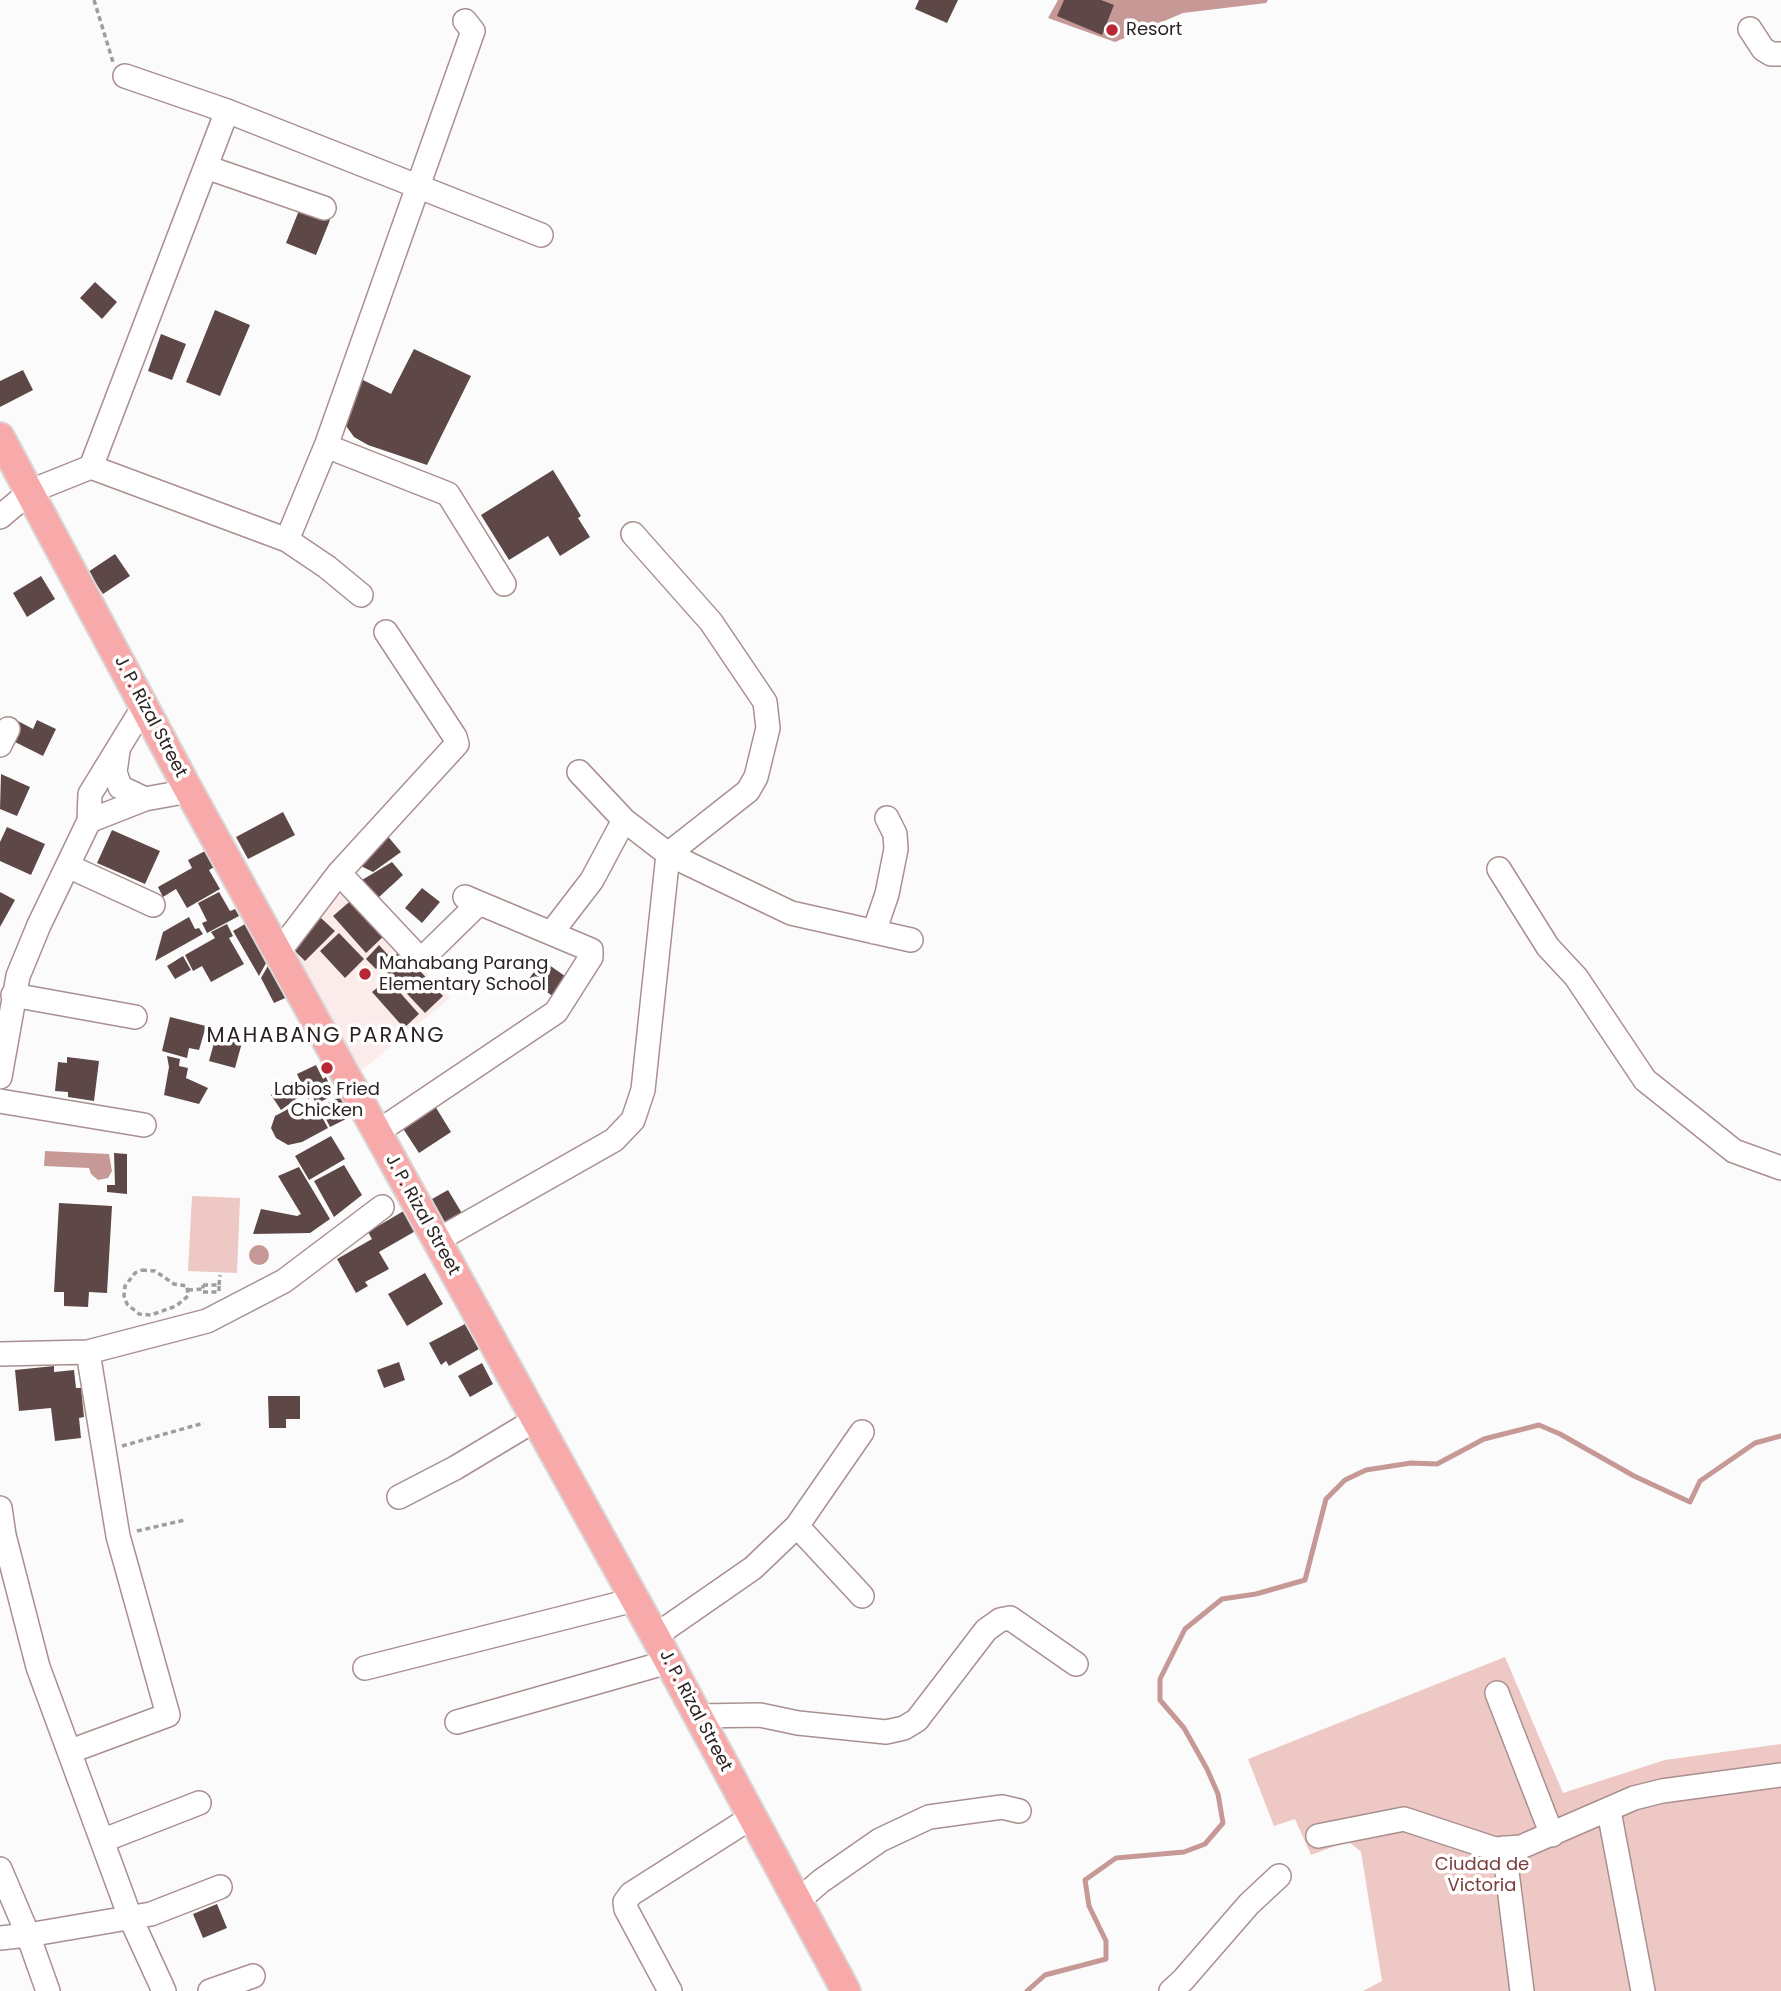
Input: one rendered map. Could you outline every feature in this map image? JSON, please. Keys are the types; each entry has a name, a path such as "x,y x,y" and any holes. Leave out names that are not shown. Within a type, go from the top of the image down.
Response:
{"main road":[{"name":"J. P. Rizal Street","path":"0,437 189,791 655,1636 846,1991"}],"street":[{"path":"287,540 326,446 473,31 465,21"},
{"path":"1750,29 1763,48 1771,54 1781,54"},
{"path":"125,76 227,111 541,235"},
{"path":"91,467 227,111"},
{"path":"205,167 324,208"},
{"path":"326,446 448,494 504,584"},
{"path":"0,517 31,491 91,467 287,540 327,567 361,595"},
{"path":"436,1241 614,1140 633,1120 643,1090 668,854 748,791 756,777 768,729 765,702 711,622 633,534"},
{"path":"278,953 339,873 457,744 456,737 386,632"},
{"path":"0,1077 3,1039 18,976 39,925 89,821 89,794 144,706"},
{"path":"118,751 115,772 120,787 145,799"},
{"path":"579,772 624,820 668,854 791,913 911,940"},
{"path":"89,821 145,799 189,791"},
{"path":"874,932 887,894 896,849 895,834 887,818"},
{"path":"552,932 592,880 624,820"},
{"path":"68,866 153,905"},
{"path":"1499,869 1548,947 1576,977 1645,1080 1734,1151 1781,1168"},
{"path":"339,873 418,957 426,955 472,900 552,932 591,950 592,953 556,1012 376,1133"},
{"path":"13,995 135,1017"},
{"path":"0,1101 144,1125"},
{"path":"0,1354 88,1352 207,1321 284,1282 382,1207"},
{"path":"71,1751 169,1715 118,1536 88,1352"},
{"path":"399,1497 455,1468 535,1420"},
{"path":"655,1636 753,1568 797,1526 862,1432"},
{"path":"0,1508 4,1535 38,1667 104,1840 130,1917 164,1991"},
{"path":"797,1526 862,1596"},
{"path":"365,1668 634,1600"},
{"path":"697,1716 760,1715 798,1723 886,1732 904,1728 918,1720 986,1630 1000,1620 1010,1618 1076,1664"},
{"path":"457,1722 668,1662"},
{"path":"1497,1693 1552,1835"},
{"path":"1318,1836 1404,1819 1495,1849 1521,1847 1634,1798 1662,1791 1781,1775"},
{"path":"104,1840 199,1803"},
{"path":"798,1901 821,1881 880,1840 929,1817 1002,1807 1019,1811"},
{"path":"1609,1811 1643,1991"},
{"path":"670,1991 626,1909 625,1902 631,1894 752,1817"},
{"path":"1504,1849 1521,1991"},
{"path":"0,1869 48,1991"},
{"path":"1171,1991 1184,1980 1249,1904 1279,1876"},
{"path":"0,1938 151,1914 220,1887"},
{"path":"210,1991 253,1976"}],"path":[{"path":"94,0 114,63 125,76"},
{"path":"142,1270 155,1271 174,1284 183,1284 188,1290 188,1296 177,1306 143,1316 132,1310 124,1296 129,1279 142,1270"},
{"path":"188,1290 203,1289 203,1292 219,1293 220,1275"},
{"path":"103,1451 204,1423"},
{"path":"118,1536 185,1520"}],"shaded area":[{"name":"Resort","path":"1058,0 1268,0 1266,3 1183,13 1115,42 1048,18"},
{"name":"Mahabang Parang Elementary School","path":"347,887 450,998 362,1070 287,951"},
{"path":"45,1151 109,1154 112,1171 108,1178 98,1180 89,1168 44,1166"},
{"path":"259,1245 266,1248 269,1255 266,1262 259,1265 252,1262 249,1255 252,1248"}],"green space":[{"path":"192,1196 240,1198 237,1273 188,1271"},
{"name":"Ciudad de Victoria","path":"1505,1657 1563,1793 1665,1760 1781,1744 1781,1991 1363,1991 1382,1981 1361,1852 1348,1841 1311,1855 1295,1819 1274,1826 1248,1759"}],"building":[{"path":"919,0 958,0 947,23 915,9"},
{"path":"1064,0 1101,0 1114,5 1102,35 1057,16"},
{"path":"300,208 330,220 316,255 286,243"},
{"path":"95,282 117,302 102,319 80,298"},
{"path":"215,310 250,325 220,396 186,382"},
{"path":"161,334 186,344 172,380 148,371"},
{"path":"414,349 471,376 427,465 368,445 354,437 344,423 357,377 391,394"},
{"path":"23,370 33,390 0,407 0,381"},
{"path":"553,470 581,516 578,518 590,537 560,556 548,536 509,560 481,515"},
{"path":"115,554 130,576 103,594 88,572"},
{"path":"41,576 55,599 27,617 13,593"},
{"path":"16,720 33,729 37,720 56,729 43,756 7,738"},
{"path":"1,774 30,787 17,816 0,809"},
{"path":"283,812 295,835 248,859 236,837"},
{"path":"7,827 45,844 31,875 0,861 0,842"},
{"path":"112,830 160,851 145,884 97,863"},
{"path":"385,833 401,852 373,872 361,866"},
{"path":"207,850 216,866 209,870 220,889 187,908 176,889 163,897 158,887 192,868 188,860"},
{"path":"392,862 403,875 378,898 362,880"},
{"path":"422,888 440,902 422,923 405,908"},
{"path":"0,892 15,900 0,927"},
{"path":"219,892 230,911 235,909 239,916 207,933 202,923 207,921 198,903"},
{"path":"355,897 387,933 366,953 333,916"},
{"path":"189,917 195,929 199,928 203,934 155,961 163,932"},
{"path":"321,918 335,931 305,961 291,947"},
{"path":"252,920 271,954 259,976 233,931"},
{"path":"227,924 233,936 229,938 244,964 211,982 202,966 193,971 185,955 215,938 211,932"},
{"path":"339,933 364,959 345,978 320,951"},
{"path":"379,945 389,956 376,969 366,959"},
{"path":"401,950 443,996 425,1013 382,967"},
{"path":"183,956 191,970 175,979 167,966"},
{"path":"273,957 292,995 274,1003 261,978"},
{"path":"542,960 572,981 558,1000 529,979"},
{"path":"388,979 419,1014 404,1028 372,992"},
{"path":"170,1017 206,1026 199,1050 189,1048 187,1058 162,1051"},
{"path":"217,1032 243,1039 235,1068 209,1061"},
{"path":"167,1056 180,1059 179,1066 188,1068 186,1078 208,1088 199,1104 164,1095 169,1067"},
{"path":"67,1057 99,1061 94,1101 68,1097 68,1092 55,1091 58,1062 67,1063"},
{"path":"316,1065 323,1079 326,1077 334,1095 316,1104 313,1097 308,1099 297,1074"},
{"path":"288,1082 299,1097 281,1110 271,1095"},
{"path":"348,1093 356,1109 344,1115 346,1119 330,1127 320,1107"},
{"path":"316,1106 328,1128 302,1142 288,1145 276,1138 271,1128 275,1116 290,1108 302,1114"},
{"path":"435,1106 451,1132 419,1153 402,1127"},
{"path":"331,1136 345,1159 309,1180 295,1156"},
{"path":"114,1153 127,1154 127,1194 107,1192 107,1185 115,1185"},
{"path":"344,1165 362,1195 334,1217 314,1181"},
{"path":"299,1167 330,1219 310,1233 253,1234 261,1209 297,1216 301,1214 278,1176"},
{"path":"448,1190 463,1215 440,1229 425,1203"},
{"path":"59,1203 112,1206 107,1293 89,1292 88,1307 64,1306 64,1292 54,1292"},
{"path":"407,1209 419,1229 379,1252 389,1269 365,1282 368,1286 356,1293 337,1259 372,1239 368,1232"},
{"path":"425,1273 443,1304 407,1326 388,1294"},
{"path":"465,1324 479,1349 449,1366 446,1361 441,1365 429,1343"},
{"path":"399,1362 405,1380 384,1388 377,1370"},
{"path":"482,1363 493,1384 470,1397 458,1376"},
{"path":"54,1366 54,1372 74,1370 76,1388 81,1388 84,1417 79,1418 81,1438 55,1441 51,1408 19,1411 15,1370"},
{"path":"268,1396 300,1396 300,1419 286,1419 286,1428 269,1428"},
{"path":"217,1904 227,1928 203,1938 193,1914"}],"waterway":[{"path":"1027,1991 1045,1975 1106,1959 1106,1941 1089,1906 1085,1880 1116,1858 1184,1852 1205,1844 1223,1823 1218,1794 1207,1769 1184,1728 1160,1700 1160,1679 1185,1629 1222,1599 1256,1594 1305,1580 1326,1499 1345,1480 1366,1470 1411,1463 1437,1464 1484,1439 1539,1425 1634,1476 1690,1502 1700,1481 1755,1443 1781,1436"}],"place":[{"name":"Resort","path":"1112,30"},
{"name":"Mahabang Parang Elementary School","path":"365,974"},
{"name":"Labios Fried Chicken","path":"327,1068"}],"district":[{"name":"MAHABANG PARANG","path":"326,1037"}]}
